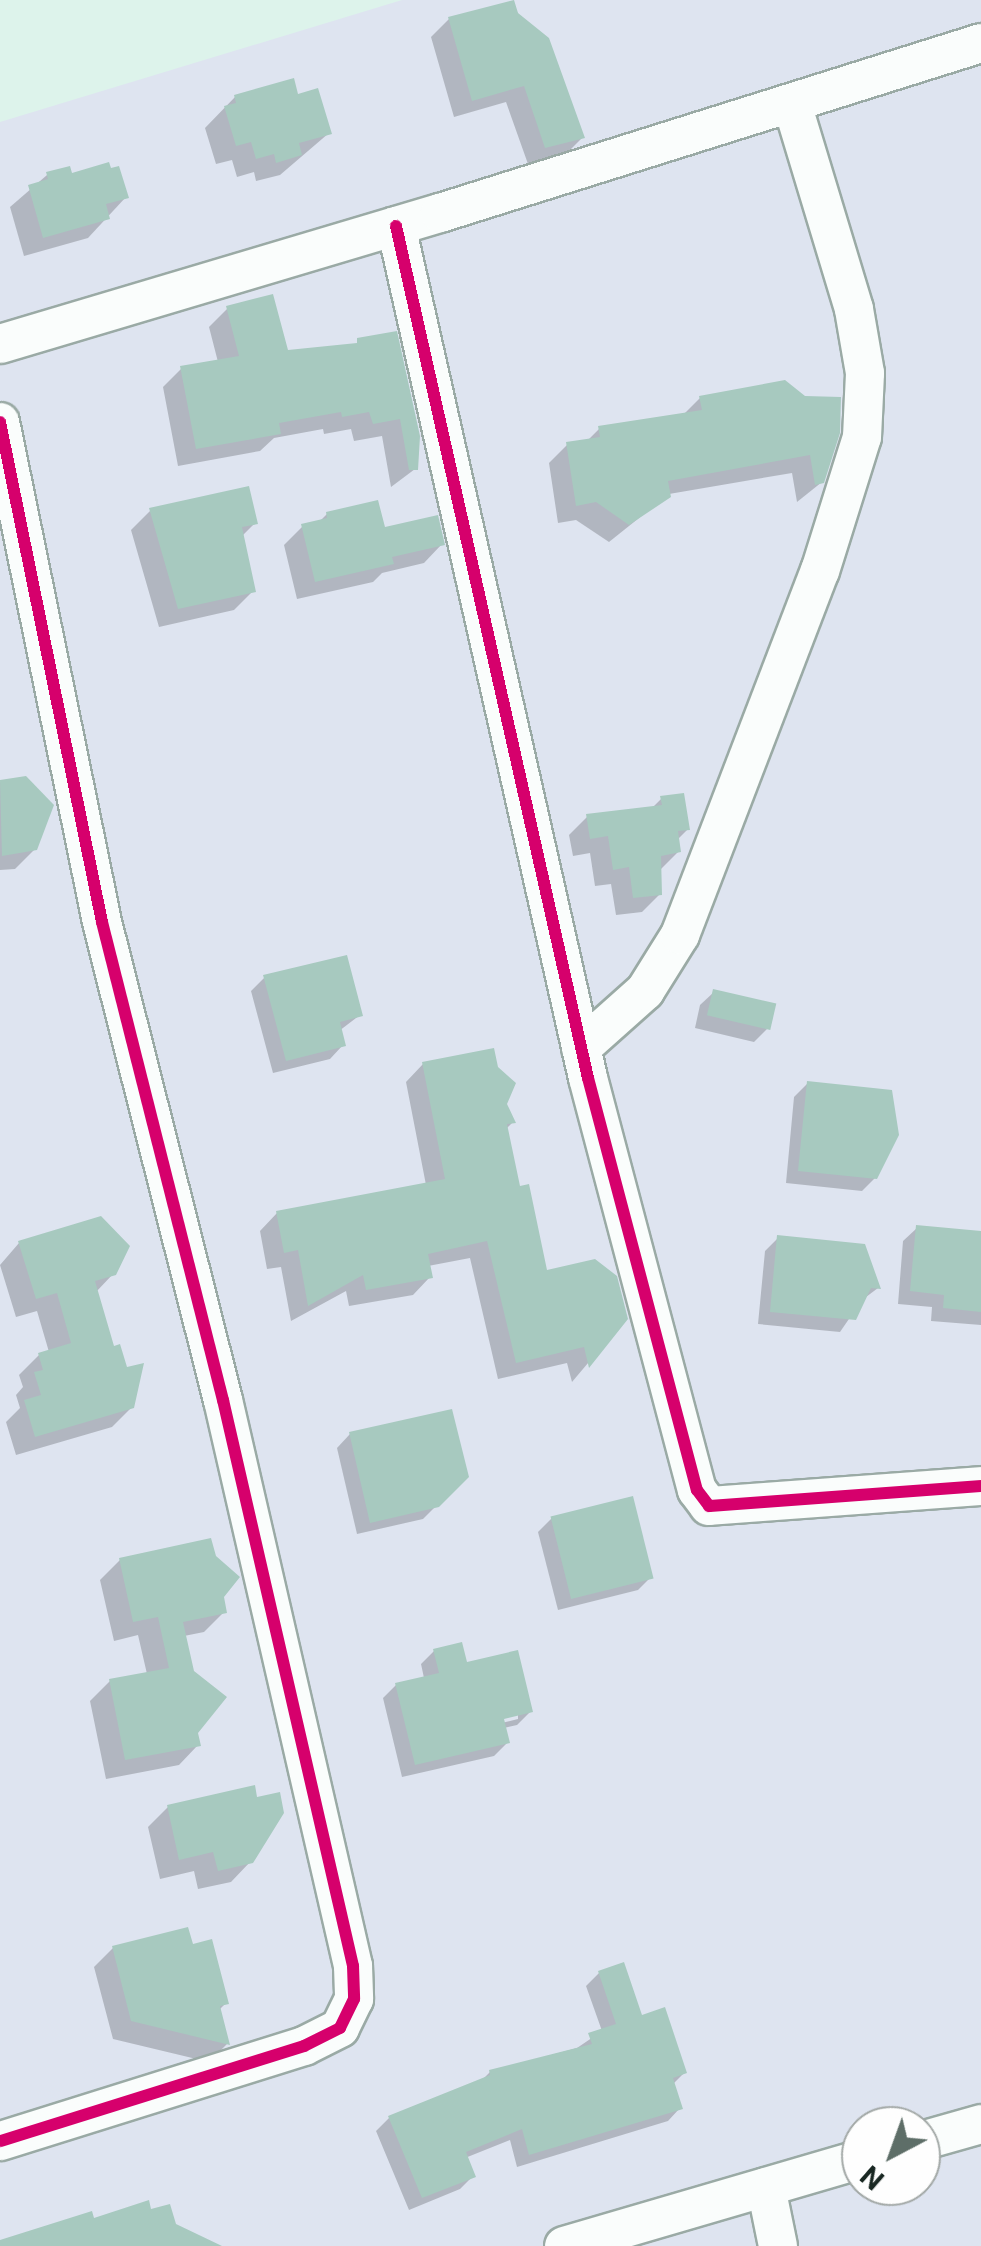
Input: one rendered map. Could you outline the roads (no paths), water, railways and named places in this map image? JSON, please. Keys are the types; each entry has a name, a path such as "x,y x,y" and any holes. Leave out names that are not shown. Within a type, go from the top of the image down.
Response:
{"street":[{"path":"0,344 396,226 981,43"},
{"path":"581,1048 644,991 680,935 820,571 862,438 865,373 854,309 792,103"},
{"path":"396,226 581,1048 702,1499 709,1506 981,1486"},
{"path":"0,422 102,922 223,1400 353,1966 354,1999 340,2028 304,2046 0,2142"},
{"path":"941,2135 981,2124"},
{"path":"564,2246 841,2165"},
{"path":"766,2187 778,2246"}]}
